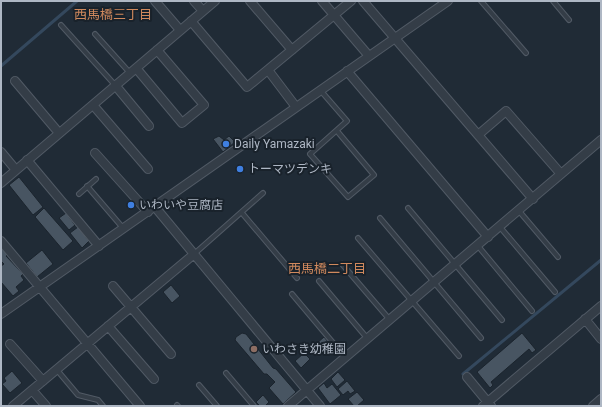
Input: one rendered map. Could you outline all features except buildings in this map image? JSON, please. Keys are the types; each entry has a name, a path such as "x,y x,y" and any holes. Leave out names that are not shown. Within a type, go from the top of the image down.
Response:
{"street":[{"path":"155,1 180,30"},
{"path":"194,1 203,11"},
{"path":"1,182 215,1"},
{"path":"250,1 292,50"},
{"path":"322,1 369,56"},
{"path":"191,21 247,87 351,1"},
{"path":"363,1 533,199"},
{"path":"1,314 448,1"},
{"path":"133,71 182,123 204,105 157,50"},
{"path":"268,70 296,107"},
{"path":"347,71 488,237"},
{"path":"15,81 59,133"},
{"path":"115,86 149,126"},
{"path":"92,105 148,169"},
{"path":"478,135 506,111 561,174"},
{"path":"288,406 500,228 601,140"},
{"path":"1,152 16,170"},
{"path":"95,153 194,255 320,406"},
{"path":"27,160 99,246"},
{"path":"1,242 140,406"},
{"path":"13,406 194,255"},
{"path":"113,286 171,354"},
{"path":"467,377 488,405 601,306"},
{"path":"585,319 601,339"},
{"path":"108,326 154,379"},
{"path":"10,344 43,381"},
{"path":"32,390 46,406"},
{"path":"593,406 601,399"}],"lane":[{"path":"482,1 526,53"},
{"path":"552,1 569,20"},
{"path":"61,25 115,86"},
{"path":"95,34 133,71"},
{"path":"320,90 347,121 310,154 348,198 374,175 337,131"},
{"path":"79,194 96,179"},
{"path":"87,186 124,228"},
{"path":"194,255 263,193"},
{"path":"408,208 502,320"},
{"path":"519,211 558,257"},
{"path":"242,213 297,278"},
{"path":"380,218 481,338"},
{"path":"500,228 555,292"},
{"path":"358,238 459,356"},
{"path":"478,246 532,311"},
{"path":"342,264 390,320"},
{"path":"319,281 367,339"},
{"path":"292,294 345,358"},
{"path":"57,370 78,395 98,400 103,406"},
{"path":"226,373 254,406"},
{"path":"199,385 217,406"}],"waterway":[{"path":"1,66 77,1"},
{"path":"463,374 601,260"}],"place":[{"name":"Daily Yamazaki","path":"226,144"},
{"name":"トーマツデンキ","path":"240,169"},
{"name":"いわいや豆腐店","path":"131,205"},
{"name":"いわさき幼稚園","path":"254,349"}],"district":[{"name":"西馬橋三丁目","path":"113,14"},
{"name":"西馬橋二丁目","path":"327,268"}]}
